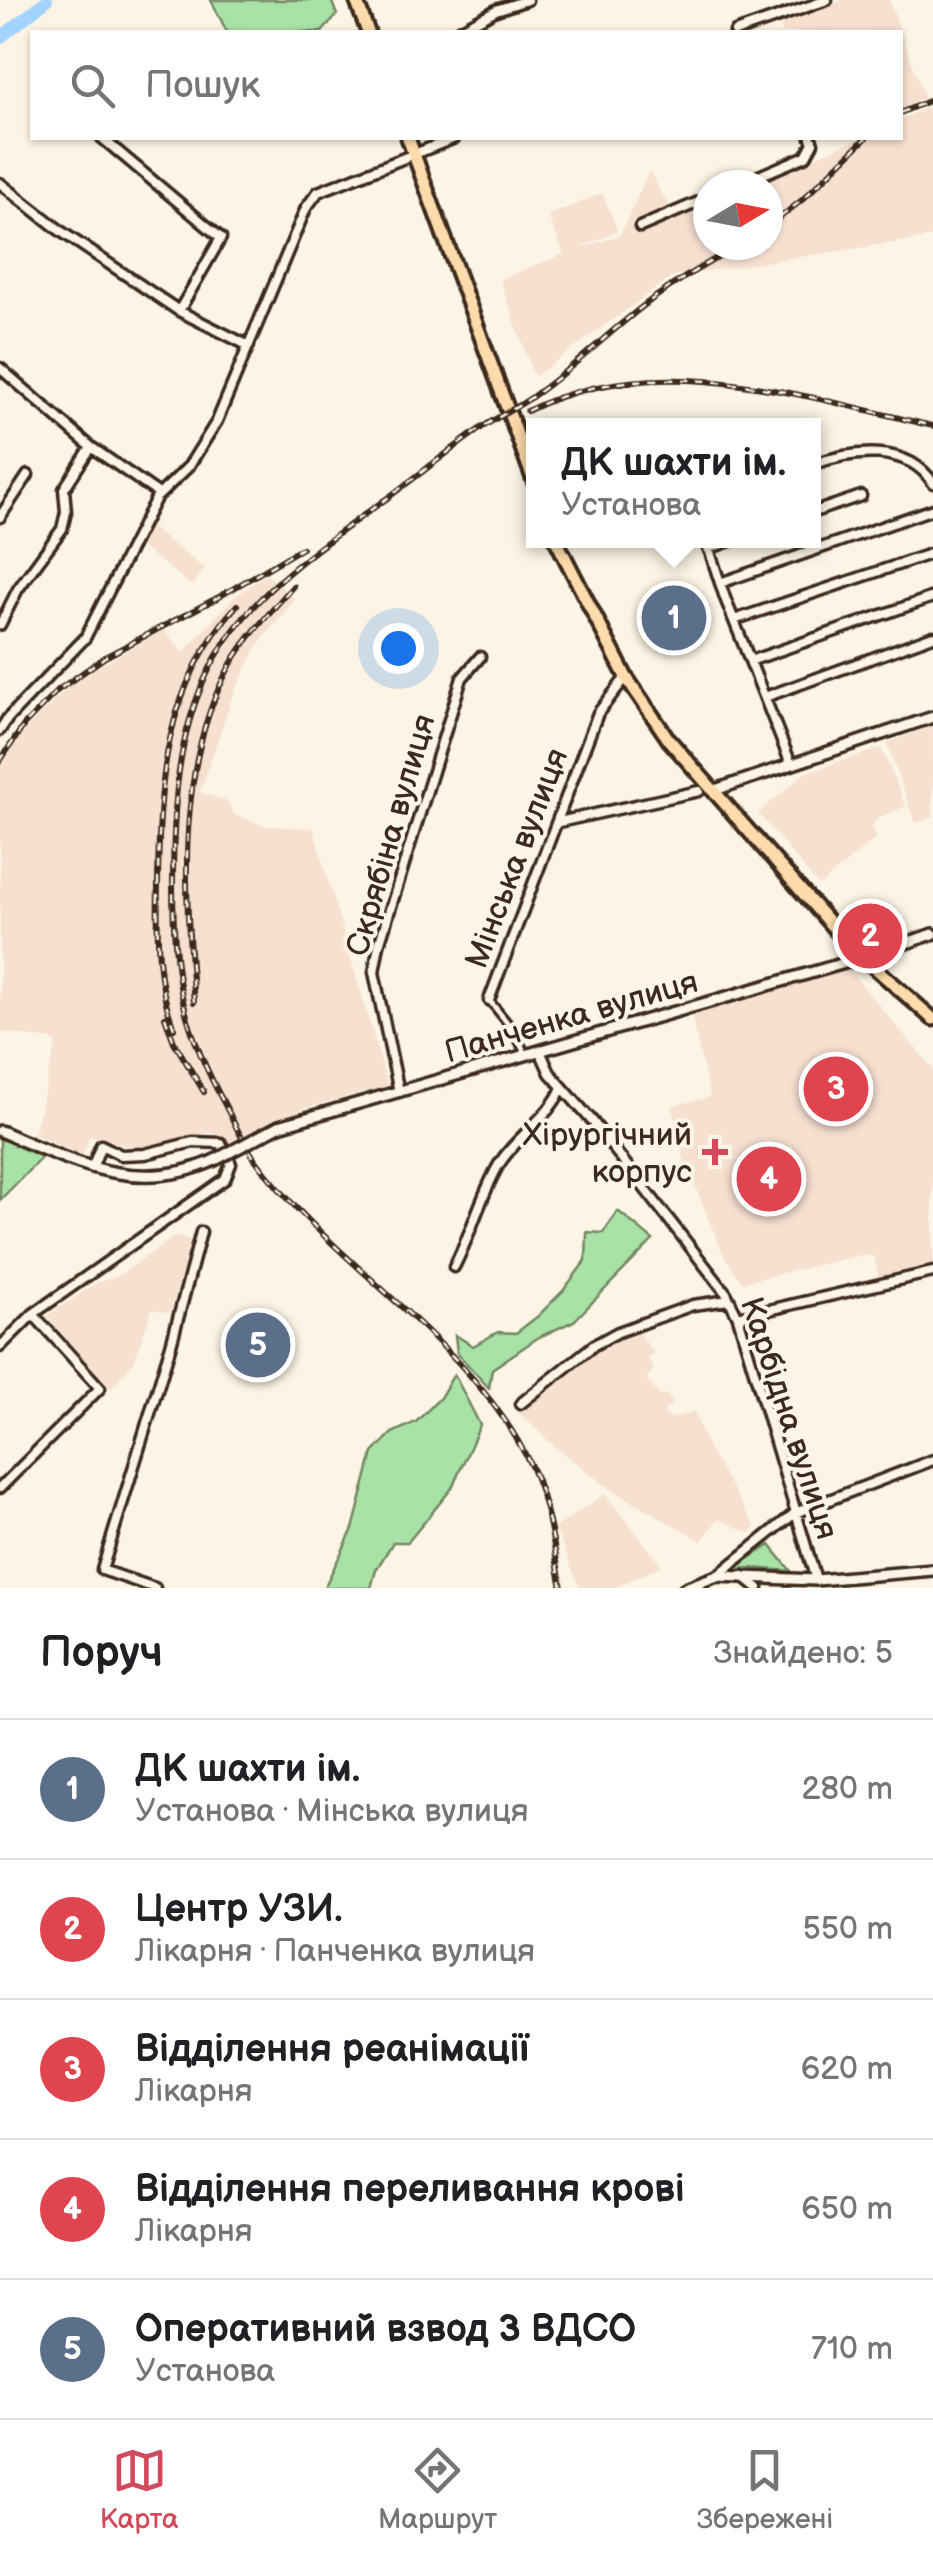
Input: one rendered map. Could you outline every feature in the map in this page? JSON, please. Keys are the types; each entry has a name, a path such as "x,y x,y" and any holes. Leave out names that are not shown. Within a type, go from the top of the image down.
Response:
{"main road":[{"path":"356,0 367,30"},
{"path":"409,140 526,460"},
{"path":"560,548 626,677 706,791 862,958 933,1019"}],"street":[{"path":"460,30 496,10 527,0"},
{"path":"741,30 827,0"},
{"path":"767,21 770,30"},
{"path":"104,140 221,238 179,311"},
{"path":"0,730 85,638 159,494 188,466 217,420 306,208 318,192 450,140"},
{"path":"773,170 806,156 812,140"},
{"path":"0,183 62,232 179,311 249,346"},
{"path":"640,227 693,204"},
{"path":"0,368 91,447 159,494"},
{"path":"0,625 18,589 62,529 66,512 64,489 91,447"},
{"path":"821,462 844,454 873,452 898,458 928,475 933,483"},
{"path":"0,517 28,475"},
{"path":"821,510 861,496"},
{"path":"821,548 933,509"},
{"path":"708,548 791,764"},
{"path":"720,583 821,548"},
{"path":"734,620 933,553"},
{"path":"750,661 933,597"},
{"path":"765,696 933,636"},
{"name":"Скрябіна вулиця","path":"398,1092 374,972 379,945 462,678 480,657"},
{"name":"Мінська вулиця","path":"526,1055 514,1031 488,1000 598,712 626,677"},
{"path":"0,710 8,718"},
{"path":"558,822 706,791 933,717"},
{"name":"Панченка вулиця","path":"0,1131 92,1168 160,1177 188,1172 279,1126 862,958 933,934"},
{"name":"Карбідна вулиця","path":"540,1051 550,1073 629,1167 729,1300 738,1318 816,1580"},
{"path":"454,1267 500,1162 557,1100 562,1087"},
{"path":"0,1347 33,1314 225,1178 231,1164 220,1143 194,1142 145,1154 122,1155 101,1146 92,1168"},
{"path":"155,1588 102,1570 201,1232"},
{"path":"738,1318 933,1272"},
{"path":"520,1404 594,1345 618,1332 693,1305 729,1300"},
{"path":"0,1488 100,1388 33,1314"},
{"path":"685,1588 717,1576 795,1513 933,1460"},
{"path":"717,1576 816,1580 933,1570"},
{"path":"742,1576 758,1588"}],"shaded area":[{"path":"842,0 889,0 900,30 781,30 780,25"},
{"path":"903,38 925,98 903,108"},
{"path":"933,105 933,237 783,260 783,171 854,140 903,140 903,118"},
{"path":"649,171 676,219 693,211 693,260 780,260 673,276 534,377 500,279 564,254 548,216 602,193 618,231 573,251 620,235"},
{"path":"149,526 205,569 192,586 136,543"},
{"path":"266,574 295,599 256,648 231,700 200,792 228,802 234,815 266,826 313,828 388,1086 305,1108 229,1145 215,1132 137,1149 90,1136 82,1156 34,1134 57,1041 0,1032 0,766 21,734 76,679 164,630 183,653 232,599"},
{"path":"933,726 933,817 915,823 887,743"},
{"path":"881,748 906,806 878,818 871,829 877,837 819,886 758,813 805,773"},
{"path":"848,969 933,1068 933,1266 879,1278 874,1256 858,1256 742,1282 723,1254 685,1162 672,1106 710,1097 691,1015"},
{"path":"176,1236 192,1241 170,1313 152,1309 134,1362 110,1389 47,1316 98,1282 116,1277"},
{"path":"636,1329 654,1353 648,1358 654,1369 646,1379 660,1396 666,1394 673,1402 663,1412 671,1419 694,1411 709,1450 756,1528 750,1533 718,1519 702,1541 609,1488 557,1449 516,1410 606,1343"},
{"path":"605,1494 662,1565 615,1588 580,1588 555,1528"}],"green space":[{"path":"211,0 331,0 337,15 324,30 226,30"},
{"path":"0,1138 42,1157 0,1200"},
{"path":"618,1211 653,1240 574,1321 539,1337 492,1369 489,1388 457,1353 455,1335 473,1346 498,1332 516,1333 563,1291 586,1260 587,1232 603,1233"},
{"path":"454,1374 480,1425 452,1488 408,1542 393,1542 376,1570 371,1588 324,1588 353,1529 373,1453 392,1433 416,1422 440,1398"},
{"path":"770,1545 791,1571 736,1567"}],"waterway":[{"path":"0,38 47,0"}],"railway":[{"path":"903,112 933,99"},
{"path":"783,215 864,140"},
{"path":"562,1588 539,1485 499,1411 433,1336 287,1197 251,1153 210,1076 189,1025 175,949 173,860 178,775 190,720 211,666 245,616 266,594 312,553 484,426 551,383 651,300 714,260"},
{"path":"527,411 576,392 626,382 677,380 781,391 933,426"},
{"path":"0,761 24,725 58,690 105,657 302,548"},
{"path":"194,1002 188,917 188,829 201,743 213,702 231,664 293,586"},
{"path":"174,1028 164,993 158,940 164,772 170,736 194,669 237,605"},
{"path":"165,1017 174,1042 204,1092"}],"place":[{"name":"ДК шахти ім.","path":"674,618"},
{"name":"Центр УЗИ.","path":"870,936"},
{"name":"Відділення реанімації","path":"836,1089"},
{"name":"Хірургічний корпус","path":"715,1152"},
{"name":"Відділення переливання крові","path":"769,1179"},
{"name":"Оперативний взвод 3 ВДСО","path":"258,1345"}]}
